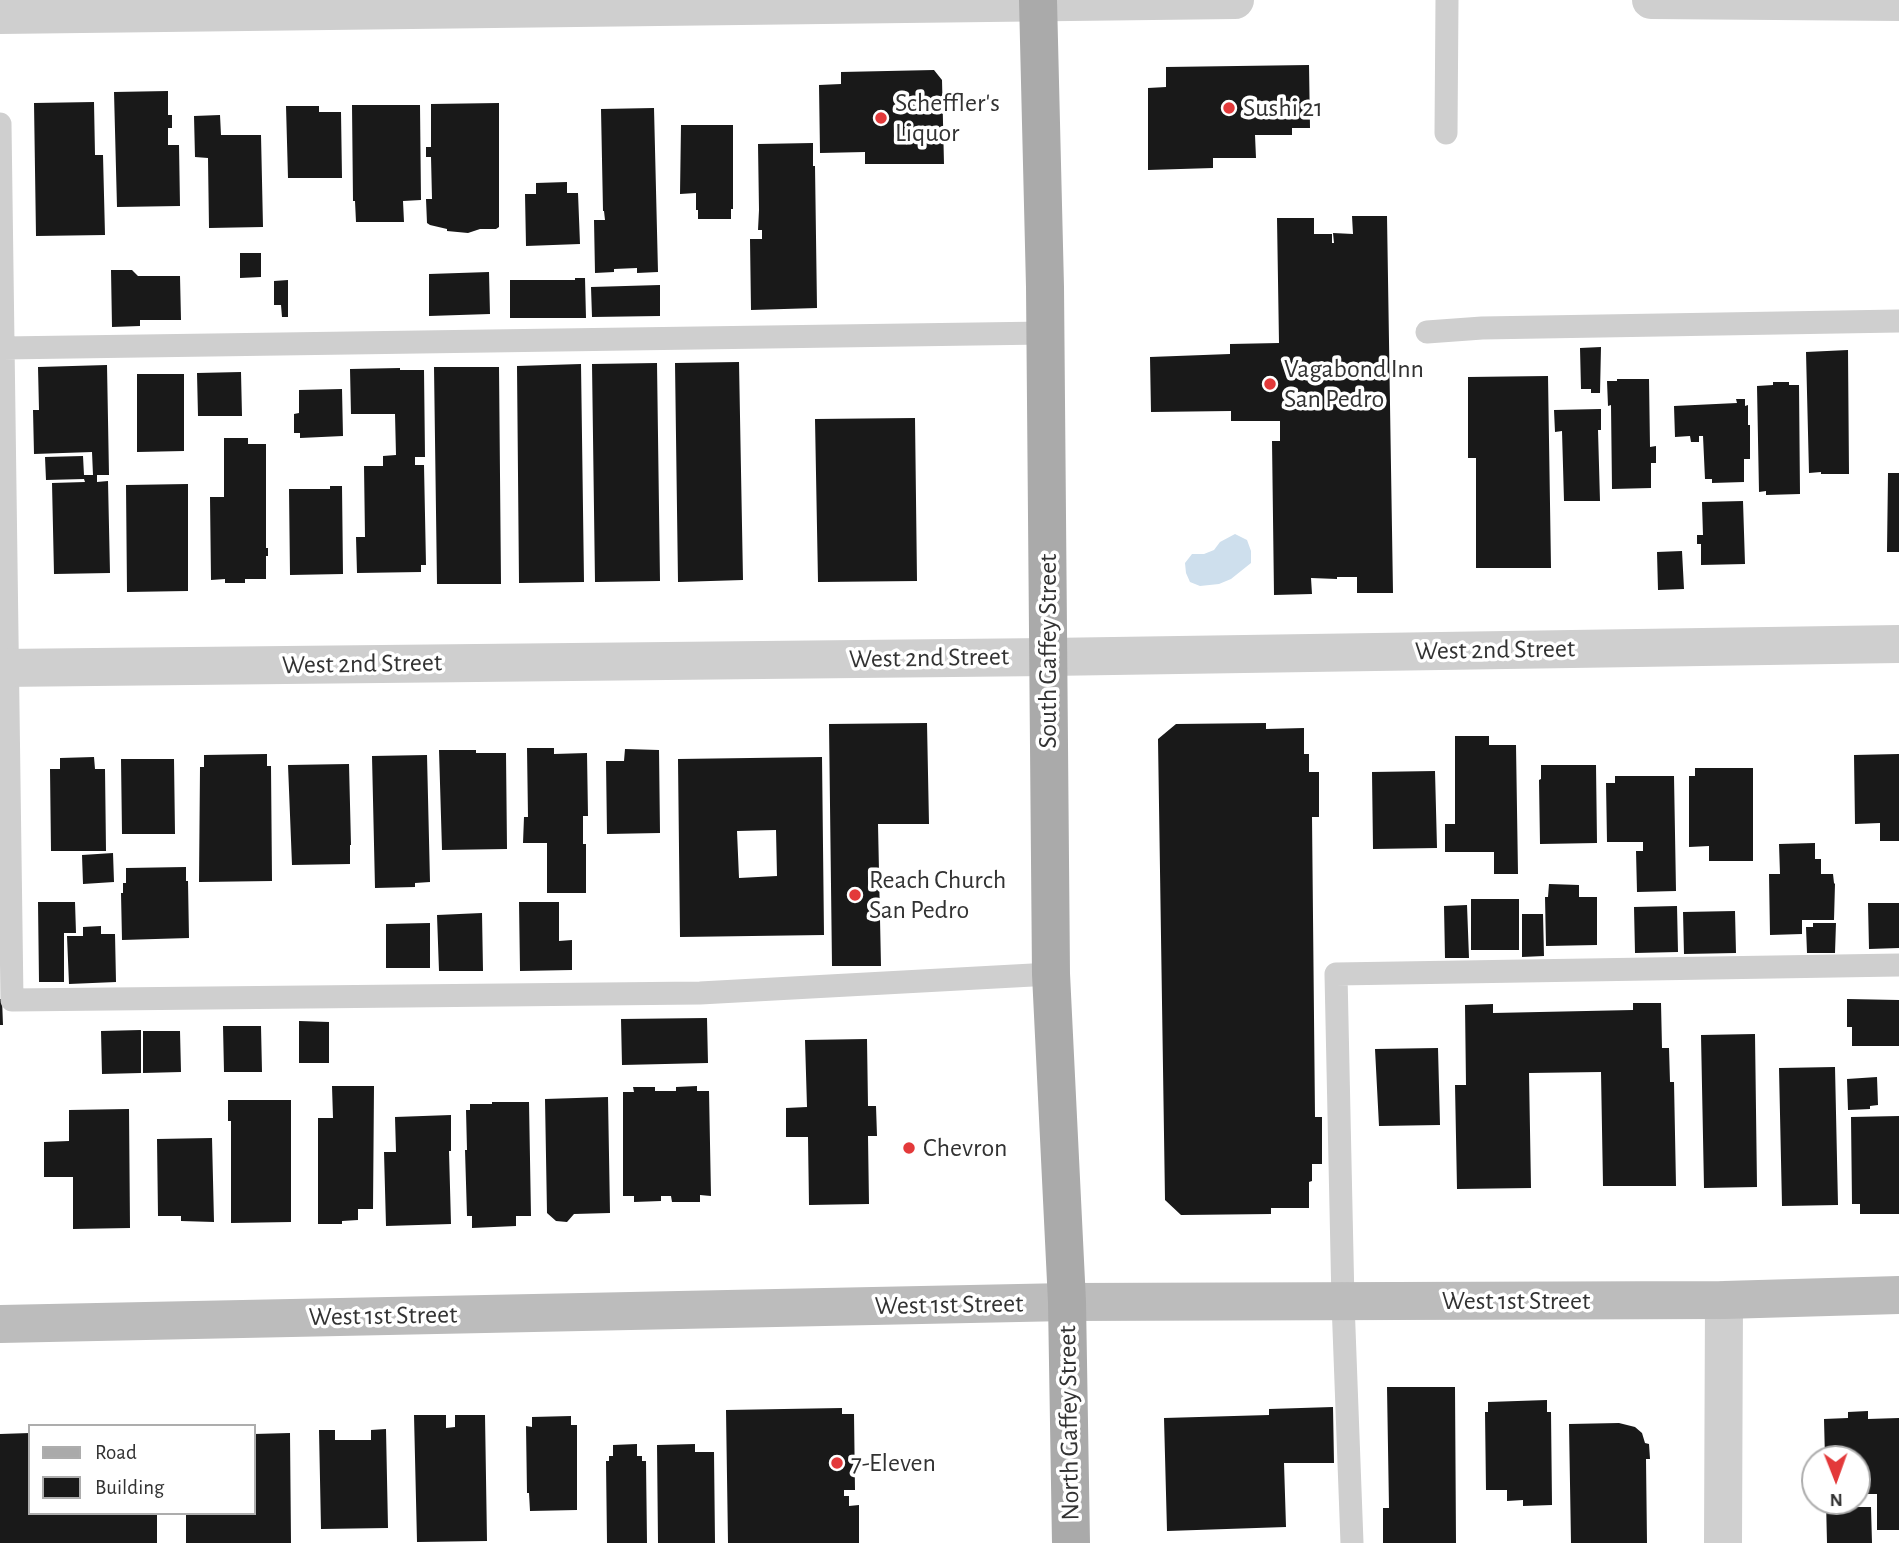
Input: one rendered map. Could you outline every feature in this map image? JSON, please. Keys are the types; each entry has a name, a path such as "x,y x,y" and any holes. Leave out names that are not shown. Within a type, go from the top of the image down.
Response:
{"main road":[{"name":"South Gaffey Street","path":"1038,1 1045,332 1051,974 1067,1302"},
{"name":"North Gaffey Street","path":"1067,1302 1071,1543"}],"street":[{"path":"0,15 1235,0"},
{"path":"1651,0 1899,2"},
{"name":"West 2nd Street","path":"4,668 1048,657 1899,644"},
{"name":"West 1st Street","path":"0,1324 1067,1302 1724,1300 1899,1295"},
{"path":"1723,1543 1724,1300"}],"lane":[{"path":"1446,133 1447,0"},
{"path":"0,124 4,668 12,1000 700,993 1051,974"},
{"path":"1427,332 1482,328 1899,321"},
{"path":"3,348 1045,332"},
{"path":"1352,1543 1343,1302 1336,974 1899,965"}],"water":[{"path":"1235,534 1247,540 1251,563 1231,579 1219,584 1200,586 1190,582 1185,563 1192,554 1204,554 1214,550 1220,542"}],"building":[{"name":"Sushi 21","path":"1309,65 1310,128 1292,128 1292,135 1255,135 1256,158 1213,158 1213,168 1148,170 1148,88 1166,87 1166,67"},
{"name":"Scheffler's Liquor","path":"934,70 942,80 944,164 865,164 865,152 820,153 819,85 841,84 841,72"},
{"path":"168,91 168,115 172,115 172,128 168,128 168,145 179,145 180,206 117,207 114,92"},
{"path":"94,102 95,155 103,155 105,235 36,236 34,103"},
{"path":"499,103 499,227 468,233 447,231 430,225 427,223 426,199 432,199 431,157 426,157 426,147 431,147 431,104"},
{"path":"352,105 420,105 421,200 403,201 404,222 356,222 353,201"},
{"path":"286,106 319,106 319,112 341,112 342,178 288,178"},
{"path":"654,108 658,272 637,273 637,268 595,273 594,220 605,220 601,109"},
{"path":"220,115 221,135 261,135 263,227 209,228 208,158 195,157 194,116"},
{"path":"681,125 733,125 731,219 698,219 696,193 680,194"},
{"path":"813,143 817,308 751,310 750,239 762,239 762,230 758,230 758,144"},
{"path":"567,182 567,193 578,193 580,244 526,246 525,194 536,194 536,183"},
{"name":"Vagabond Inn San Pedro","path":"1352,216 1387,216 1393,593 1357,593 1357,577 1337,577 1311,578 1312,594 1274,595 1272,441 1280,441 1280,421 1231,421 1231,411 1151,412 1150,357 1230,354 1230,344 1279,343 1277,218 1314,218 1314,234 1332,234 1334,243 1333,233 1353,234"},
{"path":"240,253 261,253 261,277 240,278"},
{"path":"111,270 132,270 138,276 180,276 181,320 140,320 140,326 112,327"},
{"path":"489,272 490,314 429,316 429,274"},
{"path":"585,278 586,318 510,318 510,280"},
{"path":"288,280 288,317 282,317 281,305 274,305 274,281"},
{"path":"660,285 660,316 592,317 591,287"},
{"path":"1601,347 1600,393 1591,393 1591,389 1581,389 1580,348"},
{"path":"1848,350 1849,474 1809,473 1806,352"},
{"path":"739,362 743,580 678,582 675,363"},
{"path":"657,363 660,581 595,582 592,364"},
{"path":"581,364 584,582 519,583 517,366"},
{"path":"107,365 109,475 97,475 97,482 108,481 110,573 54,574 52,483 85,482 84,479 46,480 45,457 83,456 84,475 93,475 92,452 34,454 33,410 39,410 38,367"},
{"path":"434,367 499,367 501,584 437,584"},
{"path":"350,369 424,370 425,457 415,457 415,465 424,465 426,565 421,565 421,572 357,573 356,537 365,537 364,466 383,466 383,456 396,455 395,414 351,414"},
{"path":"241,372 242,416 198,416 197,373"},
{"path":"137,374 184,374 184,451 137,452"},
{"path":"1548,376 1551,568 1476,568 1476,458 1468,458 1468,377"},
{"path":"1649,379 1650,447 1656,446 1656,463 1651,463 1651,488 1612,489 1611,405 1608,406 1607,381"},
{"path":"1773,382 1799,385 1800,494 1766,495 1766,491 1759,492 1757,386 1773,385"},
{"path":"342,389 343,436 300,438 300,433 294,433 294,414 299,413 299,390"},
{"path":"1736,399 1745,399 1750,425 1750,459 1744,459 1744,482 1712,483 1712,479 1705,479 1703,436 1699,436 1699,442 1691,442 1690,436 1675,437 1674,406 1737,403"},
{"path":"1601,409 1601,430 1598,430 1600,501 1564,501 1562,431 1555,432 1554,410"},
{"path":"915,418 917,581 818,582 815,419"},
{"path":"224,438 248,438 248,444 266,444 266,579 245,579 245,583 225,583 225,579 211,580 210,497 224,497"},
{"path":"1888,473 1899,473 1899,552 1887,552"},
{"path":"188,484 188,591 127,592 126,485"},
{"path":"330,486 342,486 343,574 290,575 289,489 330,489"},
{"path":"1743,501 1745,564 1701,565 1701,544 1697,544 1697,535 1703,535 1702,502"},
{"path":"1682,551 1684,589 1658,590 1657,552"},
{"name":"Reach Church San Pedro","path":"927,723 929,824 878,824 881,966 832,966 829,724"},
{"path":"1266,723 1266,729 1304,728 1304,754 1309,754 1309,772 1319,772 1319,817 1312,817 1315,1117 1322,1117 1322,1164 1312,1164 1309,1208 1271,1208 1271,1214 1181,1215 1165,1200 1158,739 1176,724"},
{"path":"1455,736 1489,736 1489,745 1516,745 1518,874 1494,874 1494,852 1445,852 1445,824 1455,824"},
{"path":"527,748 554,748 554,754 587,753 588,816 583,816 586,893 547,893 547,843 523,843 524,817 528,817"},
{"path":"625,749 659,750 660,833 607,834 606,761 624,761"},
{"path":"439,750 506,753 507,849 442,850"},
{"path":"267,754 267,766 271,766 272,881 199,882 200,767 204,767 204,755"},
{"path":"1899,754 1899,841 1880,841 1880,823 1855,824 1854,755"},
{"path":"427,755 430,882 415,883 415,887 375,888 372,756"},
{"path":"94,757 95,769 105,769 106,851 51,851 50,769 60,769 60,758"},
{"path":"822,757 824,935 680,937 678,759","holes":["776,830 777,876 739,878 737,831"]},
{"path":"121,759 174,759 175,834 122,834"},
{"path":"349,764 350,864 292,865 288,765"},
{"path":"1541,765 1596,765 1597,843 1540,844"},
{"path":"1695,768 1753,768 1753,861 1709,861 1709,846 1689,847 1689,776 1695,776"},
{"path":"1435,771 1437,848 1373,849 1372,772"},
{"path":"1615,776 1674,776 1676,891 1637,892 1636,851 1643,851 1643,842 1607,842 1606,783 1615,783"},
{"path":"1815,843 1815,859 1821,859 1821,874 1833,874 1834,920 1802,920 1802,934 1770,935 1769,874 1780,874 1779,844"},
{"path":"113,853 114,882 83,884 82,855"},
{"path":"186,867 189,938 122,940 121,893 123,883 126,883 126,868"},
{"path":"1549,884 1579,885 1579,897 1597,897 1597,945 1546,946 1545,897 1548,897"},
{"path":"1471,899 1519,899 1519,950 1471,950"},
{"path":"38,902 75,902 76,933 64,933 64,982 39,982"},
{"path":"519,902 559,902 559,941 572,940 572,970 520,971"},
{"path":"1868,903 1899,903 1899,948 1869,949"},
{"path":"1467,905 1469,958 1445,958 1444,906"},
{"path":"1677,906 1678,952 1635,953 1634,907"},
{"path":"1735,911 1736,953 1684,954 1683,912"},
{"path":"482,913 483,971 439,971 437,915"},
{"path":"1522,914 1543,914 1544,956 1522,957"},
{"path":"430,923 430,968 386,968 386,924"},
{"path":"1813,923 1836,923 1835,953 1807,953 1806,927 1813,927"},
{"path":"101,926 101,934 115,934 116,982 69,984 67,936 83,936 83,927"},
{"path":"2,999 3,1025 0,1025"},
{"path":"1847,999 1899,1000 1899,1046 1852,1046 1852,1027 1847,1027"},
{"path":"1633,1003 1661,1003 1662,1048 1669,1048 1670,1082 1674,1082 1676,1186 1603,1186 1601,1072 1529,1073 1531,1188 1457,1189 1455,1085 1466,1085 1465,1005 1493,1004 1493,1013 1633,1010"},
{"path":"707,1018 708,1063 622,1065 621,1019"},
{"path":"299,1021 329,1022 329,1063 299,1063"},
{"path":"223,1026 261,1026 262,1072 224,1072"},
{"path":"141,1030 141,1073 102,1074 101,1031"},
{"path":"143,1031 180,1031 181,1072 143,1073"},
{"path":"1755,1034 1757,1187 1704,1188 1701,1035"},
{"path":"867,1039 868,1106 876,1106 877,1136 868,1136 869,1204 809,1205 808,1137 786,1137 786,1108 807,1107 805,1040"},
{"path":"1438,1048 1440,1125 1379,1126 1375,1049"},
{"path":"1835,1067 1838,1205 1782,1206 1779,1068"},
{"path":"1877,1077 1878,1105 1870,1106 1870,1109 1848,1110 1847,1079"},
{"path":"332,1086 374,1086 373,1209 358,1209 358,1220 342,1221 342,1224 318,1224 318,1118 333,1118"},
{"path":"697,1086 697,1091 709,1091 711,1196 700,1195 700,1202 672,1202 671,1196 661,1196 661,1201 634,1202 634,1196 623,1196 623,1092 634,1092 633,1087 676,1091 676,1087"},
{"path":"608,1097 610,1213 574,1214 567,1222 556,1221 547,1213 545,1099"},
{"path":"228,1100 291,1100 291,1222 231,1223 231,1121 228,1121"},
{"path":"529,1102 531,1216 516,1216 516,1226 472,1228 472,1216 467,1216 466,1110 470,1110 470,1104"},
{"path":"129,1109 130,1228 73,1229 73,1177 44,1177 44,1142 69,1141 69,1110"},
{"path":"451,1115 451,1224 386,1226 384,1152 396,1152 395,1117"},
{"path":"1899,1116 1899,1214 1860,1214 1860,1204 1852,1204 1851,1117"},
{"path":"212,1138 214,1222 181,1221 181,1216 158,1216 157,1139"},
{"path":"1387,1387 1455,1387 1456,1543 1383,1543 1383,1508 1389,1508"},
{"path":"1547,1400 1547,1412 1551,1412 1552,1505 1523,1506 1523,1500 1507,1501 1507,1490 1486,1490 1485,1412 1488,1412 1488,1402"},
{"path":"1333,1407 1334,1463 1284,1463 1286,1527 1167,1531 1164,1418 1269,1415 1269,1409"},
{"path":"842,1408 842,1414 854,1414 855,1490 844,1490 844,1496 849,1496 849,1506 859,1505 859,1543 728,1543 726,1410"},
{"path":"1868,1411 1868,1419 1899,1418 1899,1530 1877,1530 1877,1494 1871,1494 1871,1445 1825,1445 1824,1419 1848,1418 1848,1412"},
{"path":"414,1415 446,1415 446,1428 455,1427 455,1415 485,1415 487,1541 417,1542"},
{"path":"571,1416 571,1425 577,1425 577,1510 530,1511 527,1493 526,1426 532,1427 532,1417"},
{"path":"1619,1423 1635,1427 1642,1433 1645,1443 1649,1444 1650,1459 1646,1459 1647,1543 1571,1543 1569,1424"},
{"path":"386,1429 388,1528 321,1529 319,1430 335,1430 335,1440 371,1440 371,1430"},
{"path":"28,1433 28,1515 157,1515 157,1543 0,1543 0,1434"},
{"path":"290,1433 291,1543 186,1543 186,1515 256,1515 256,1434"},
{"path":"637,1444 637,1456 642,1456 642,1461 646,1461 647,1543 607,1543 606,1461 609,1461 609,1456 613,1456 613,1445"},
{"path":"695,1444 695,1452 714,1452 715,1543 658,1543 657,1445"},
{"path":"1871,1507 1872,1543 1827,1543 1826,1515 1871,1515"}],"place":[{"name":"Sushi 21","path":"1229,108"},
{"name":"Scheffler's Liquor","path":"881,118"},
{"name":"Vagabond Inn San Pedro","path":"1270,384"},
{"name":"Reach Church San Pedro","path":"855,895"},
{"name":"Chevron","path":"909,1148"},
{"name":"7-Eleven","path":"837,1463"}]}
